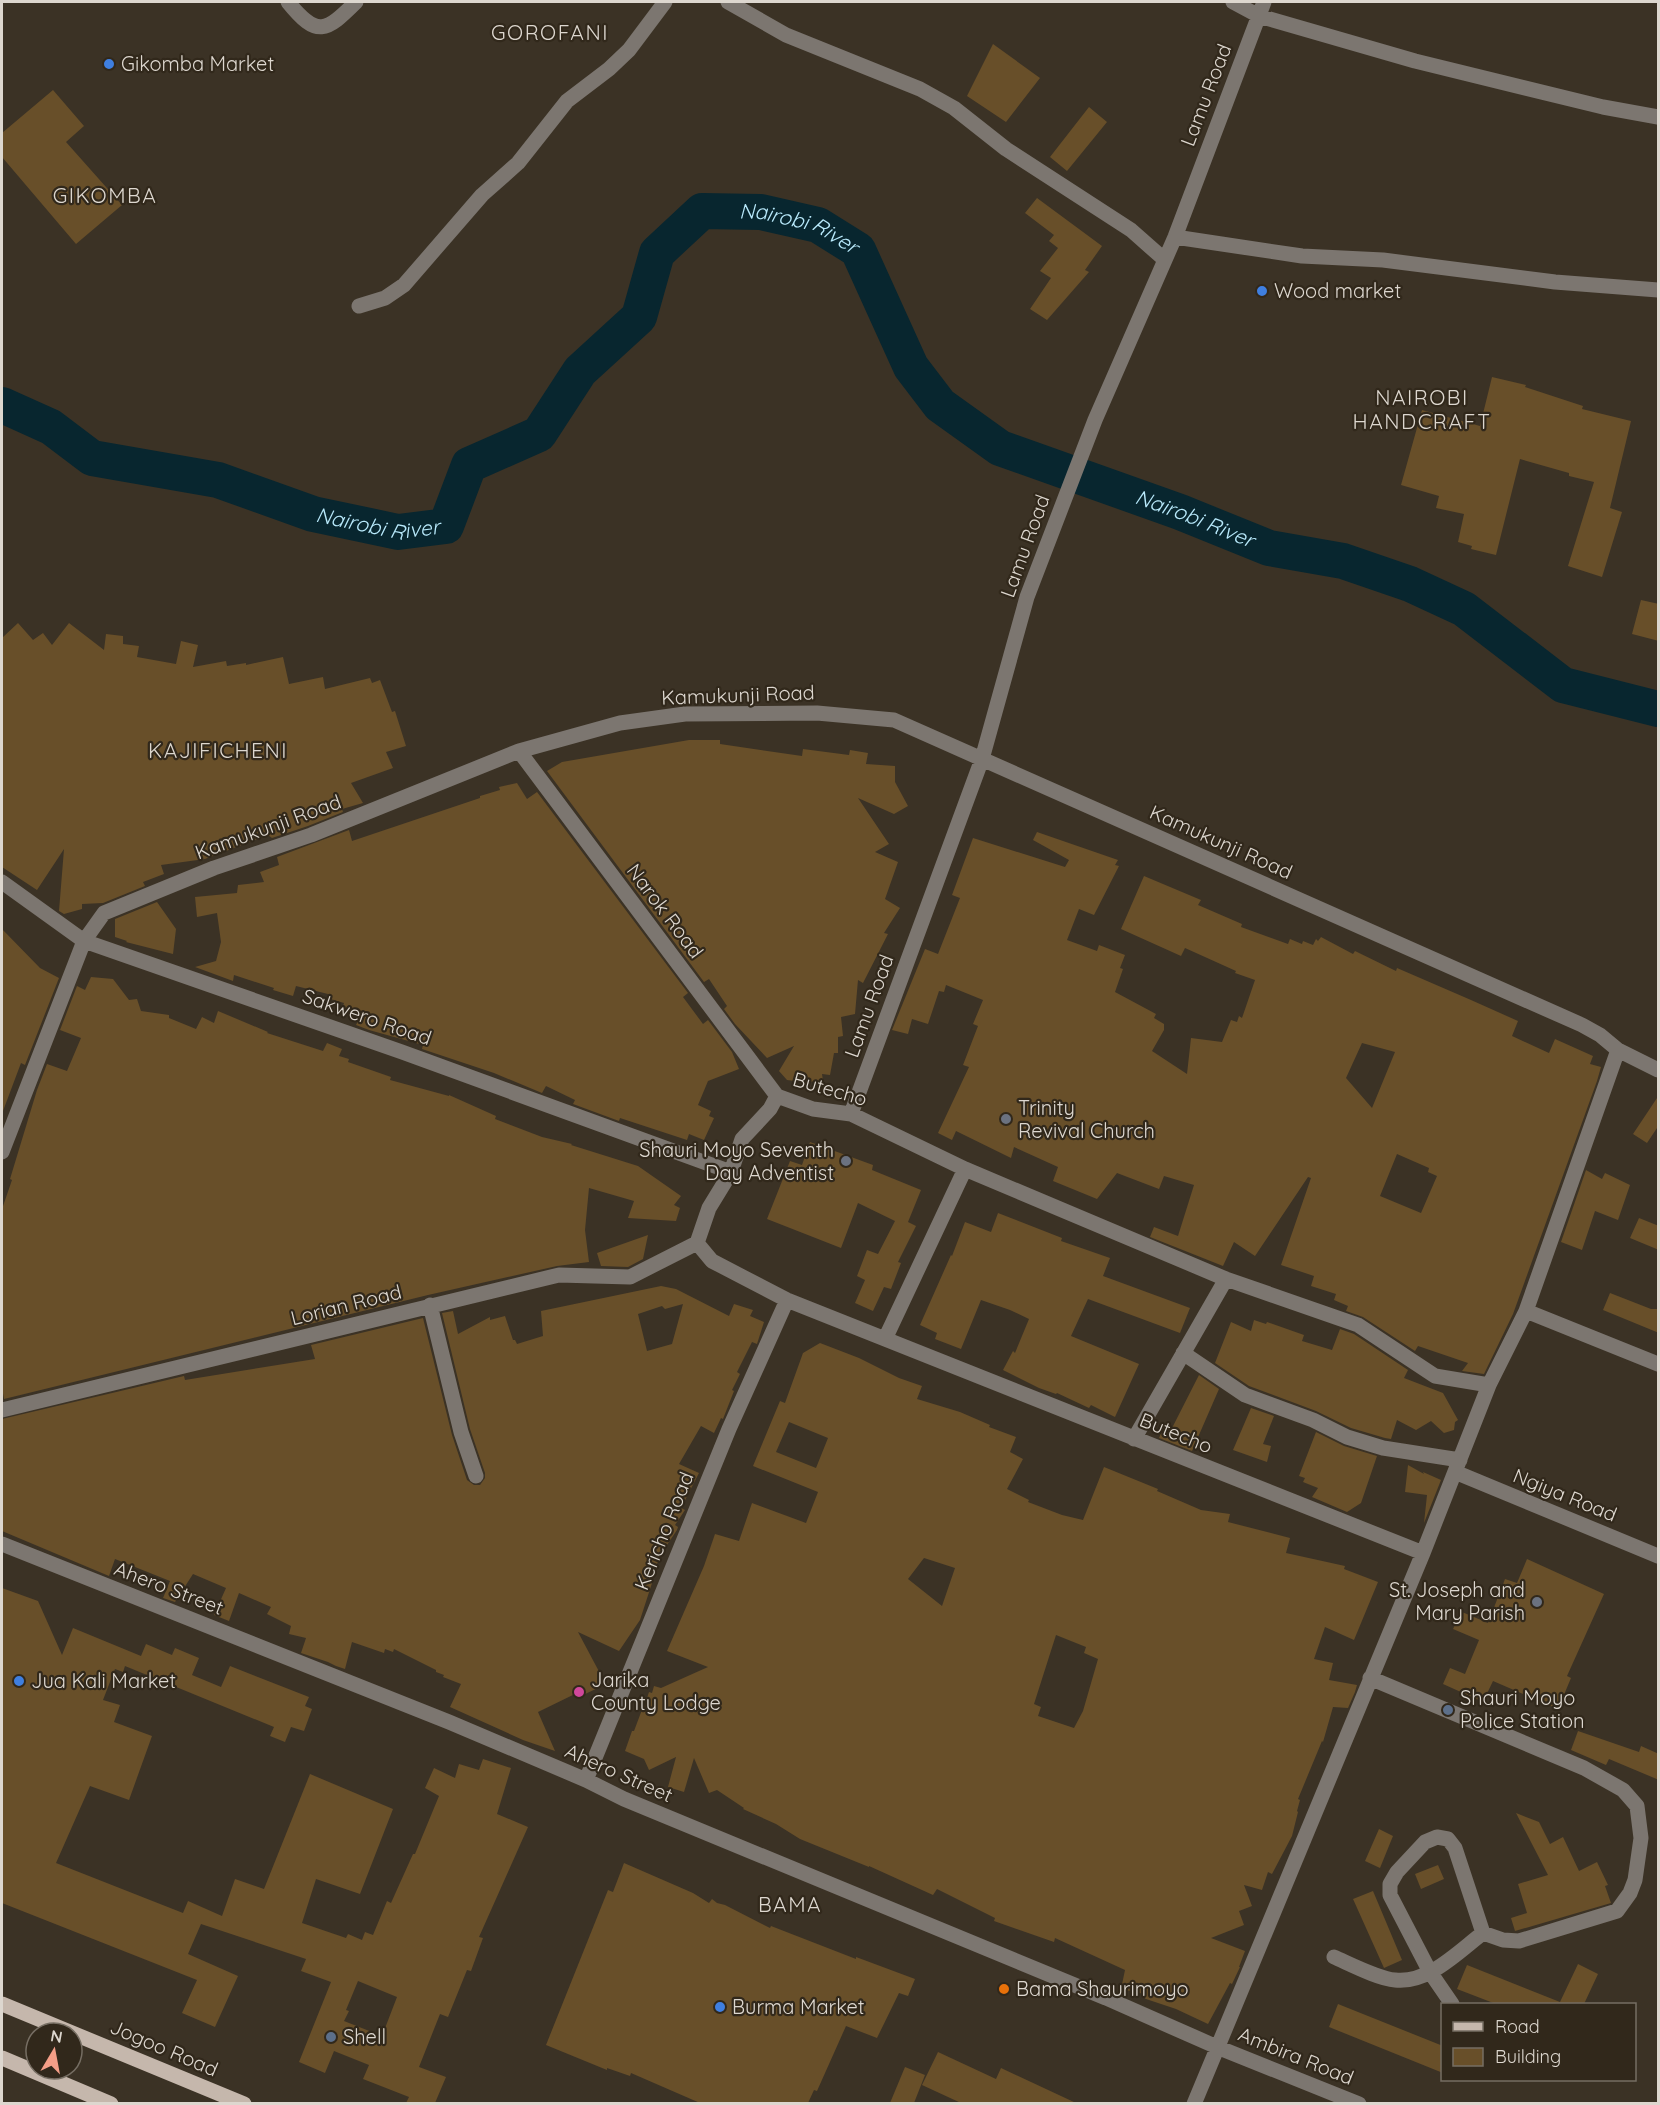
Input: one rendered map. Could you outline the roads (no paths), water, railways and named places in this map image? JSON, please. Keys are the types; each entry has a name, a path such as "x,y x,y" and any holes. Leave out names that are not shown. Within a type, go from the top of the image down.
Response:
{"main road":[{"name":"Jogoo Road","path":"2,2004 244,2103"},
{"path":"2,2058 111,2103"}],"street":[{"path":"288,2 306,22 320,27 329,25 356,2"},
{"path":"359,306 385,298 404,285 482,195 518,163 567,102 629,50 665,2"},
{"path":"728,2 786,35 920,89 954,108 1006,148 1131,230 1165,260"},
{"path":"1233,2 1261,9 1415,61 1603,107 1659,117"},
{"name":"Lamu Road","path":"852,1114 982,759 1027,597 1095,420 1175,237 1261,9"},
{"path":"1175,237 1302,256 1383,260 1555,282 1659,290"},
{"name":"Kamukunji Road","path":"2,1152 84,941 104,914 214,868 311,835 519,751 620,723 685,714 817,713 894,720 1600,1035 1618,1050 1659,1070"},
{"name":"Narok Road","path":"519,751 777,1096"},
{"name":"Sakwero Road","path":"2,882 84,941 402,1052 731,1172"},
{"path":"1194,2103 1423,1553 1489,1385 1526,1311 1618,1050"},
{"name":"Butecho","path":"1423,1553 787,1300 712,1262 697,1243 709,1208 731,1172 741,1139 770,1108 777,1096 813,1108 852,1114 965,1169 1226,1279 1358,1324 1435,1376 1489,1385"},
{"path":"885,1339 965,1169"},
{"name":"Lorian Road","path":"2,1410 560,1275 630,1277 697,1243"},
{"path":"1134,1439 1226,1279"},
{"name":"Kericho Road","path":"586,1780 729,1429 787,1300"},
{"path":"430,1305 461,1432 476,1476"},
{"path":"1526,1311 1659,1364"},
{"name":"Ngiya Road","path":"1183,1353 1245,1395 1313,1420 1347,1437 1457,1466 1659,1556"},
{"name":"Ahero Street","path":"2,1544 336,1676 586,1780 635,1803 1106,1998 1217,2047"},
{"path":"1370,1678 1584,1768 1623,1790 1637,1806 1641,1838 1635,1880 1630,1893 1617,1911 1519,1941 1503,1940 1483,1933"},
{"path":"1451,2003 1430,1972 1390,1895 1390,1884 1425,1842 1437,1837 1448,1839 1455,1848 1483,1933"},
{"path":"1334,1957 1393,1980 1410,1980 1430,1972 1483,1933"},
{"name":"Ambira Road","path":"1217,2047 1359,2103"}],"waterway":[{"name":"Nairobi River","path":"2,405 51,427 92,458 218,480 313,514 398,532 446,526 469,465 539,434 580,371 639,317 657,253 702,211 761,212 818,225 858,250 911,367 940,405 1000,448 1180,512 1269,548 1343,561 1410,584 1464,609 1563,685 1658,709"}],"place":[{"name":"Gikomba Market","path":"109,64"},
{"name":"Wood market","path":"1262,291"},
{"name":"Trinity Revival Church","path":"1006,1119"},
{"name":"Shauri Moyo Seventh Day Adventist","path":"846,1161"},
{"name":"St. Joseph and Mary Parish","path":"1537,1602"},
{"name":"Jua Kali Market","path":"19,1681"},
{"name":"Jarika County Lodge","path":"579,1692"},
{"name":"Shauri Moyo Police Station","path":"1448,1710"},
{"name":"Bama Shaurimoyo","path":"1004,1989"},
{"name":"Burma Market","path":"720,2007"},
{"name":"Shell","path":"331,2037"}],"district":[{"name":"GOROFANI","path":"550,33"},
{"name":"GIKOMBA","path":"105,196"},
{"name":"NAIROBI HANDCRAFT","path":"1422,410"},
{"name":"KAJIFICHENI","path":"218,751"},
{"name":"BAMA","path":"790,1905"}]}
